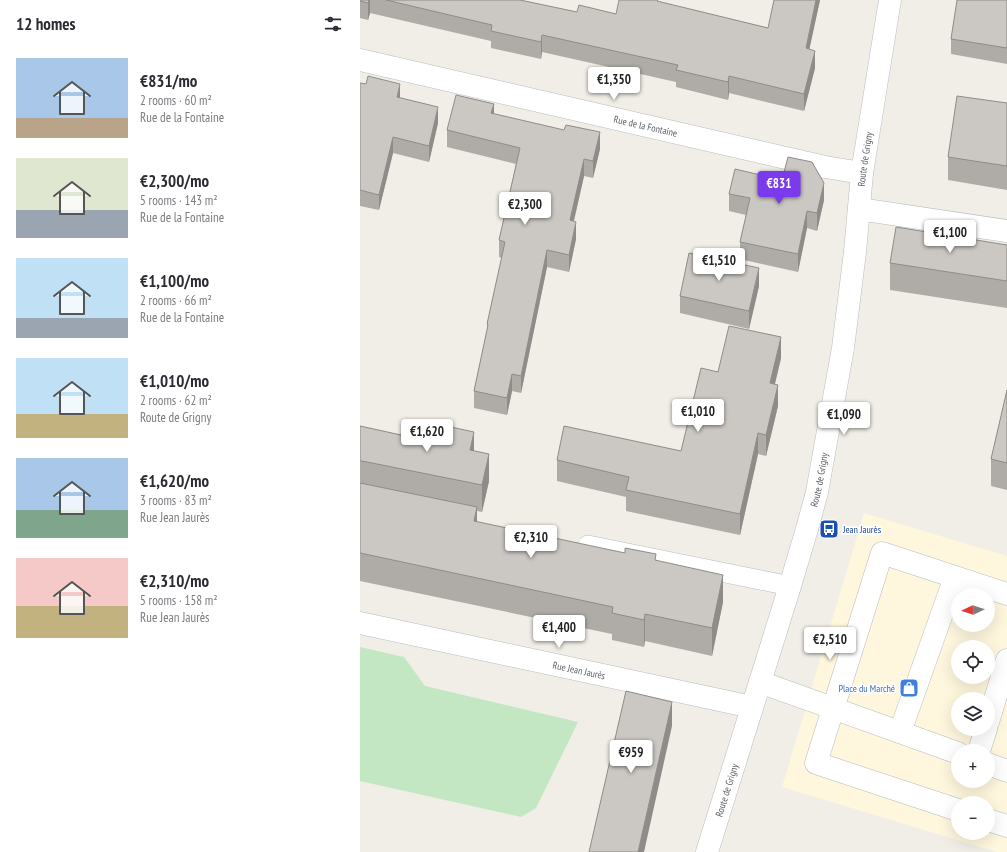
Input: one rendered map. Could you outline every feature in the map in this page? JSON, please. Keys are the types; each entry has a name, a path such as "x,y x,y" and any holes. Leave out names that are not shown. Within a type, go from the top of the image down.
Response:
{"street":[{"name":"Route de Grigny","path":"707,852 790,586 817,492 843,348 862,173 890,0"},
{"name":"Rue de la Fontaine","path":"360,60 825,167 862,173"},
{"path":"859,209 1007,230"},
{"path":"951,808 816,763 882,553 1007,594"},
{"path":"900,732 955,577"},
{"name":"Rue Jean Jaurès","path":"360,623 752,707"},
{"path":"995,699 1007,660"},
{"path":"760,682 951,750"},
{"path":"995,767 1007,771"},
{"path":"995,822 1007,826"}],"lane":[{"path":"571,542 790,586"}],"shaded area":[{"name":"Place du Marché","path":"864,513 1007,556 1007,852 997,852 957,840 995,840 995,796 951,796 951,838 782,787"}],"green space":[{"path":"360,647 404,657 425,686 578,722 536,808 521,817 360,781"}],"building":[{"path":"360,0 369,0 368,3"},
{"path":"386,0 520,0 577,12 579,5 616,14 619,0 658,0 657,1 768,28 774,0 816,0 806,48 815,51 804,94 729,76 728,82 676,70 678,65 542,35 541,42 491,31 492,25"},
{"path":"957,0 1007,0 1007,48 951,39"},
{"path":"368,76 400,84 397,97 438,107 429,146 393,137 379,195 360,190 360,83 366,84"},
{"path":"456,95 494,104 491,113 564,130 566,125 600,132 593,161 584,159 570,220 576,222 569,255 547,250 521,376 512,374 507,398 474,391 505,242 499,240 520,148 447,130"},
{"path":"957,96 1007,103 1007,166 948,157"},
{"path":"788,157 812,162 824,183 817,213 807,211 798,254 740,242 750,198 729,194 735,169 782,180"},
{"path":"896,227 1007,245 1007,281 890,263"},
{"path":"689,253 759,268 749,311 680,296"},
{"path":"729,326 781,337 770,383 778,385 766,435 758,433 740,514 626,490 629,477 557,460 564,426 681,451 701,368 718,372"},
{"path":"1007,390 1007,463 991,459"},
{"path":"437,424 474,432 470,450 489,454 482,485 360,461 360,426 433,442"},
{"path":"360,483 477,507 474,521 625,553 625,548 656,554 655,560 723,575 712,628 645,614 644,620 612,613 613,607 360,553"},
{"path":"626,691 672,702 638,852 589,852"}],"place":[{"name":"Jean Jaurès","path":"829,529"},
{"name":"Place du Marché","path":"909,688"}]}
